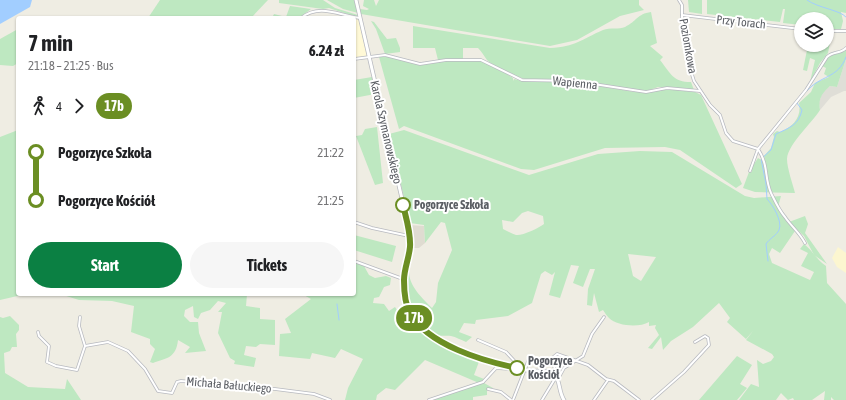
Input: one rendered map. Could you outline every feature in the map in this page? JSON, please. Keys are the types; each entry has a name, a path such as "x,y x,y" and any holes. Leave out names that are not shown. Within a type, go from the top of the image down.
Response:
{"street":[{"name":"Karola Szymanowskiego","path":"356,0 410,236 410,249 404,279 408,310 429,333 454,348 525,370 557,376"},
{"name":"Poziomkowa","path":"679,0 682,5 689,65 700,91"},
{"path":"304,16 310,12 321,11 332,11 352,16"},
{"name":"Przy Torach","path":"682,15 794,27"},
{"path":"356,17 360,18"},
{"path":"834,31 846,31"},
{"path":"750,171 758,149 806,90 827,58 832,53 843,51 846,48"},
{"name":"Wapienna","path":"356,59 385,55 420,64 446,60 481,60 522,80 574,81 646,92 667,88 700,91"},
{"path":"700,91 722,118 726,133 733,141 758,149 764,159 771,192 784,217 803,236 805,243"},
{"path":"356,223 372,228 410,236"},
{"path":"356,262 404,279"},
{"path":"38,332 39,336 49,346 47,362 56,366 77,370 85,346 79,326 80,317"},
{"path":"542,400 557,376 564,368 584,354 592,334 604,317"},
{"path":"652,400 683,373 709,345 708,338 705,336 695,342"},
{"path":"478,340 506,352 519,366 519,368"},
{"name":"Michała Bałuckiego","path":"85,346 108,342 128,351 145,369 158,391 172,393 177,382 181,381 314,394 330,400"},
{"path":"488,389 501,392 512,400 529,359 551,359 557,354 560,354 588,365 608,380 614,381 639,400"},
{"path":"551,359 557,376 560,393 564,400"},
{"path":"429,400 483,382 496,368 512,369 514,367"},
{"path":"594,400 608,380"}],"shaded area":[{"path":"356,19 359,20 367,56 356,58"},
{"path":"846,59 846,91 831,97 820,110 819,103 822,93 830,86 837,87"},
{"path":"409,225 424,226 425,243 419,248 412,248"}],"green space":[{"path":"160,0 268,0 253,16 149,16"},
{"path":"279,0 323,0 335,8 358,15 356,17 329,8 323,9 279,3"},
{"path":"327,0 355,0 358,13 343,9"},
{"path":"364,0 374,0 376,6 379,0 639,0 639,5 644,10 620,16 577,40 550,46 361,14 360,9 369,9 363,6"},
{"path":"688,0 702,0 702,14 689,12"},
{"path":"707,0 846,0 846,13 841,12 843,21 841,29 834,29 834,12 794,12 794,24 783,23 785,9 783,9 780,22 707,14"},
{"path":"290,6 311,9 302,16 286,16"},
{"path":"651,12 657,43 650,46 663,57 660,60 676,79 691,82 694,90 658,87 647,91 574,80 525,79 494,65 487,60 478,48 463,48 463,59 438,60 435,48 413,48 413,26 550,48 566,46 578,42 606,29 623,28 643,14"},
{"path":"371,21 374,22 387,39 396,38 400,52 385,54 376,29"},
{"path":"16,30 16,64 13,66 0,65 0,39"},
{"path":"846,49 846,59 837,87 830,86 825,91 820,99 820,110 796,140 788,153 788,167 795,193 755,192 743,188 749,172 752,172 752,167 758,158 763,161 765,160 764,156 771,148 774,137 773,134 777,131 780,132 785,130 796,121 800,108 799,103 811,92 815,83 829,77 824,74 826,68 822,66 829,56"},
{"path":"807,52 828,52 820,63 810,82 815,60 810,58 807,71 803,70"},
{"path":"385,55 420,65 446,61 481,61 504,72 513,78 513,81 514,79 522,81 573,82 635,92 667,89 695,92 701,95 742,184 736,188 680,150 665,147 605,148 534,170 521,169 404,126 399,129 379,57"},
{"path":"372,77 375,94 356,98 356,80"},
{"path":"377,127 383,183 375,185 356,136 362,135 365,129"},
{"path":"404,130 529,175 598,154 640,151 672,152 745,196 754,198 781,196 778,207 795,231 780,253 772,248 769,254 772,263 810,280 814,272 801,266 808,253 800,249 804,244 826,266 827,283 846,304 846,400 834,400 831,397 831,400 824,400 825,391 812,400 794,400 793,398 788,400 781,393 776,400 739,400 751,384 759,387 757,360 763,364 771,361 774,357 772,354 746,340 753,331 746,339 727,322 730,318 719,303 693,327 671,341 663,350 661,337 652,349 648,348 659,335 655,328 656,325 649,326 649,322 640,325 628,325 613,321 603,310 599,312 594,293 592,306 587,305 588,289 595,269 590,269 583,287 573,283 579,266 571,265 560,298 549,295 555,272 552,275 545,271 541,274 532,303 508,316 476,320 475,324 464,323 459,332 472,337 466,342 453,336 436,334 422,323 412,307 407,289 407,272 409,272 411,282 417,292 432,308 436,302 438,283 452,250 445,223 441,222 425,243 424,225 410,223 389,134","holes":["528,211 543,216 544,224 538,228 519,235 514,235 503,229 502,220 513,222 522,213","628,254 656,257 641,281 633,276"]},
{"path":"16,131 16,296 17,296 0,300 0,137"},
{"path":"805,216 808,224 805,233 827,264 814,255 804,236 789,222"},
{"path":"356,236 396,246 392,262 356,251"},
{"path":"356,263 364,266 369,275 375,278 386,276 391,278 390,285 384,287 379,297 374,298 373,303 384,304 389,311 395,307 409,327 413,318 429,333 444,343 459,351 480,359 474,375 484,379 479,383 425,360 395,390 386,388 377,395 376,400 345,400 348,388 363,359 341,349 335,358 312,353 310,359 279,356 280,334 291,333 285,319 311,299 306,296 356,296"},
{"path":"66,296 247,296 246,306 260,308 260,319 275,320 275,345 260,344 256,347 246,346 244,355 256,358 254,367 234,364 235,361 230,358 218,333 222,312 218,312 226,303 218,301 210,310 201,313 198,319 194,317 193,306 185,310 184,316 190,322 198,322 199,333 206,351 185,353 190,347 178,340 173,354 153,363 150,362 155,349 150,344 150,339 131,332 134,306 112,301 79,300"},
{"path":"10,316 19,325 19,330 16,334 17,347 12,347 10,351 4,353 5,373 28,387 65,389 67,379 81,400 0,400 0,317 3,318"},
{"path":"737,356 752,365 740,384 747,388 737,400 699,400"},
{"path":"484,383 493,388 487,389 487,395 473,397 473,400 431,400"}],"sand":[{"path":"838,247 846,253 846,273 837,267 832,258"}],"water":[{"path":"0,0 32,0 30,7 0,24"}],"waterway":[{"path":"807,0 846,17"},
{"path":"807,91 817,82 834,73 843,64 846,57"},
{"path":"768,261 766,244 778,232 780,222 772,205 767,199 766,184 761,159 771,150 776,134 796,123 802,110 797,103 800,99"},
{"path":"337,304 339,320"}],"bus line":[{"name":"17b","path":"403,205 410,240 410,249 404,279 408,310 422,327 448,345 480,358 517,368"}],"place":[{"name":"Pogorzyce Szkoła","path":"403,205"},
{"name":"Pogorzyce Kościół","path":"517,368"}]}
